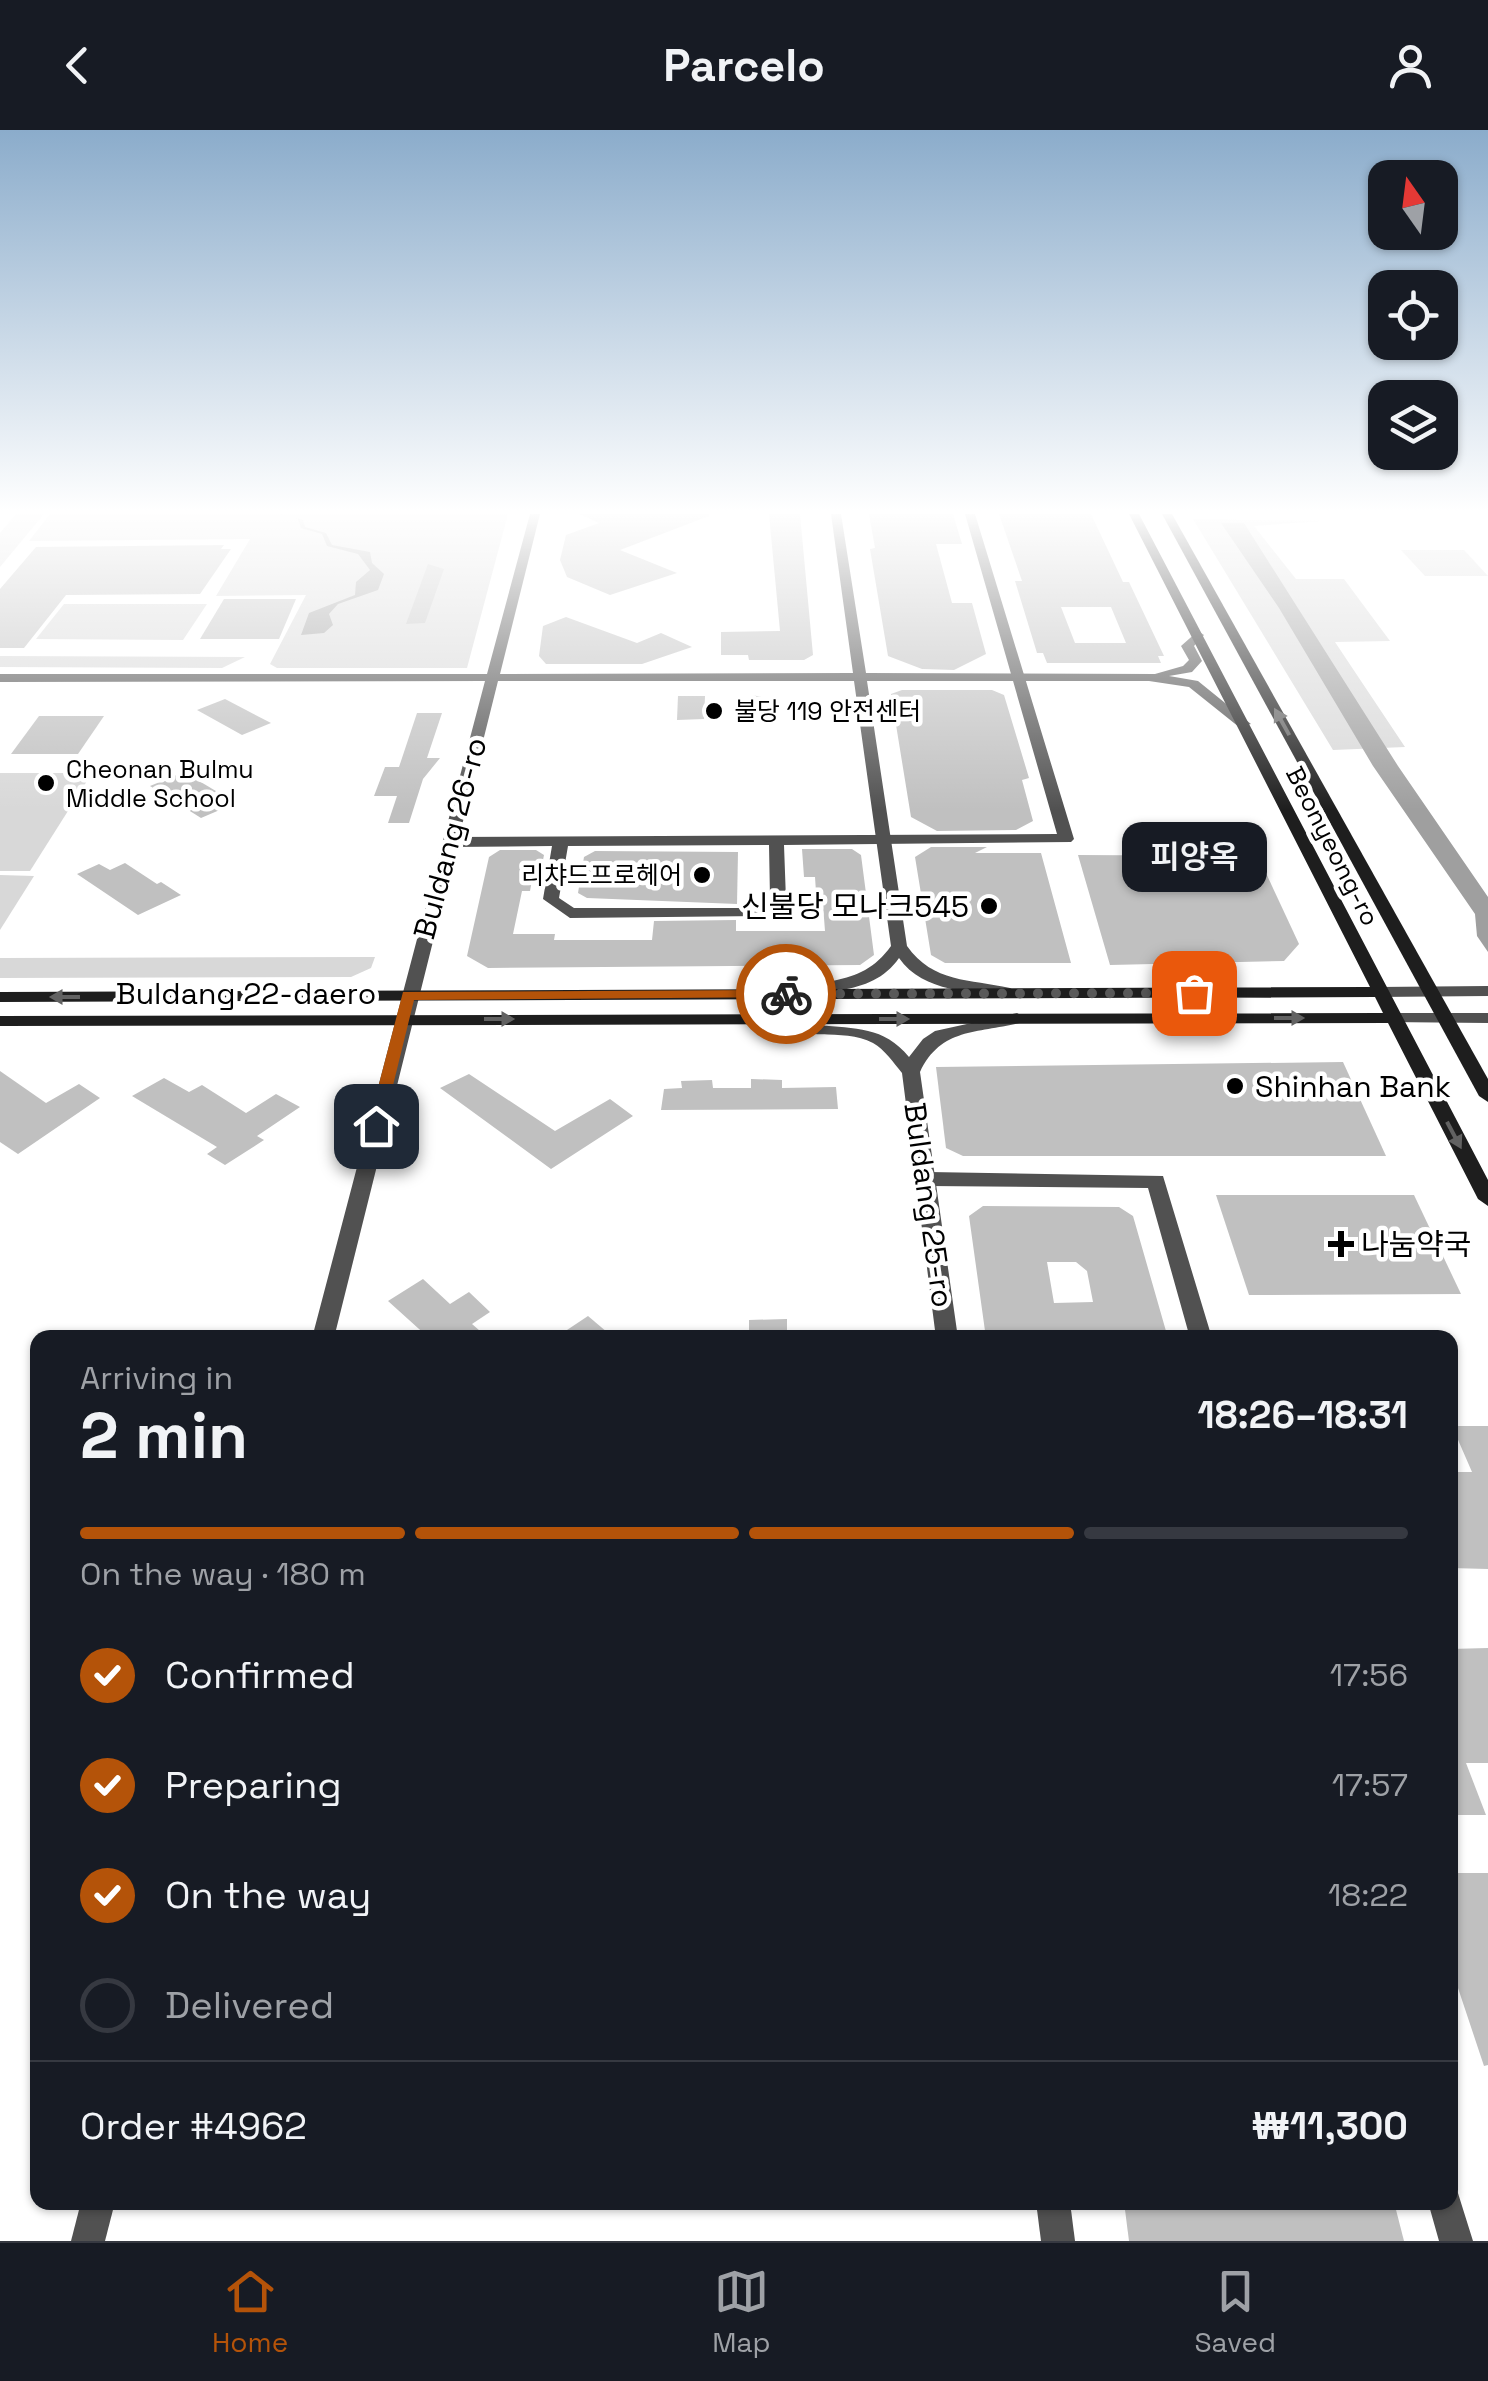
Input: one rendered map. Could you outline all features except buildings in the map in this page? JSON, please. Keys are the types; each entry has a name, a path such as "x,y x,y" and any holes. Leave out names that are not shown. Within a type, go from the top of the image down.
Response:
{"main road":[{"name":"Beonyeong-ro","path":"1186,613 1378,992 1488,1199"},
{"name":"Beonyeong-ro","path":"1221,613 1488,1096"},
{"name":"Buldang 22-daero","path":"0,997 1378,992"},
{"name":"Buldang 22-daero","path":"0,1021 1392,1018"}],"street":[{"name":"Buldang 26-ro","path":"325,1330 510,613"},
{"path":"849,613 899,946 909,965 928,980 980,985 1010,994"},
{"path":"450,842 1066,839 1000,613"},
{"path":"0,678 1149,676 1187,669 1196,661 1187,646 1198,635"},
{"path":"1149,676 1193,684 1210,694 1219,709 1244,724"},
{"path":"561,842 551,899 570,913 756,914 778,900 776,841"},
{"path":"773,994 797,986 864,982 887,968 899,946"},
{"path":"1378,992 1481,991"},
{"path":"911,1072 920,1047 937,1034 988,1028 1017,1018"},
{"path":"1392,1018 1488,1018"},
{"path":"779,1019 800,1030 849,1030 878,1036 895,1047 911,1072"},
{"name":"Buldang 25-ro","path":"911,1072 929,1180 946,1330"},
{"path":"929,1180 1156,1181 1199,1330"},
{"path":"88,2241 96,2210"},
{"path":"1054,2210 1058,2241"},
{"path":"1447,2210 1456,2241"}],"shaded area":[{"path":"57,613 201,613 183,640 36,639"},
{"path":"297,613 482,613 467,668 277,668 270,664"},
{"path":"309,613 330,613 333,625 324,633 301,635"},
{"path":"1250,613 1369,613 1390,641 1335,642 1405,747 1333,750"},
{"path":"1282,613 1301,613 1398,766 1488,897 1488,952 1477,936 1475,914 1373,766"},
{"path":"0,656 245,657 222,668 0,667"},
{"path":"0,773 92,773 30,871 0,871"},
{"path":"0,875 34,876 0,930"},
{"path":"375,957 371,968 351,977 0,978 0,958"}],"way so far":[{"path":"786,994 1194,993"}],"place":[{"name":"불당 119 안전센터","path":"714,711"},
{"name":"Cheonan Bulmu Middle School","path":"46,783"},
{"name":"리챠드프로헤어","path":"702,875"},
{"name":"신불당 모나크545","path":"989,906"},
{"name":"피양옥","path":"1194,993"},
{"name":"Shinhan Bank","path":"1235,1086"},
{"name":"나눔약국","path":"1341,1244"}],"route":[{"path":"376,1126 408,996 786,994"}]}
